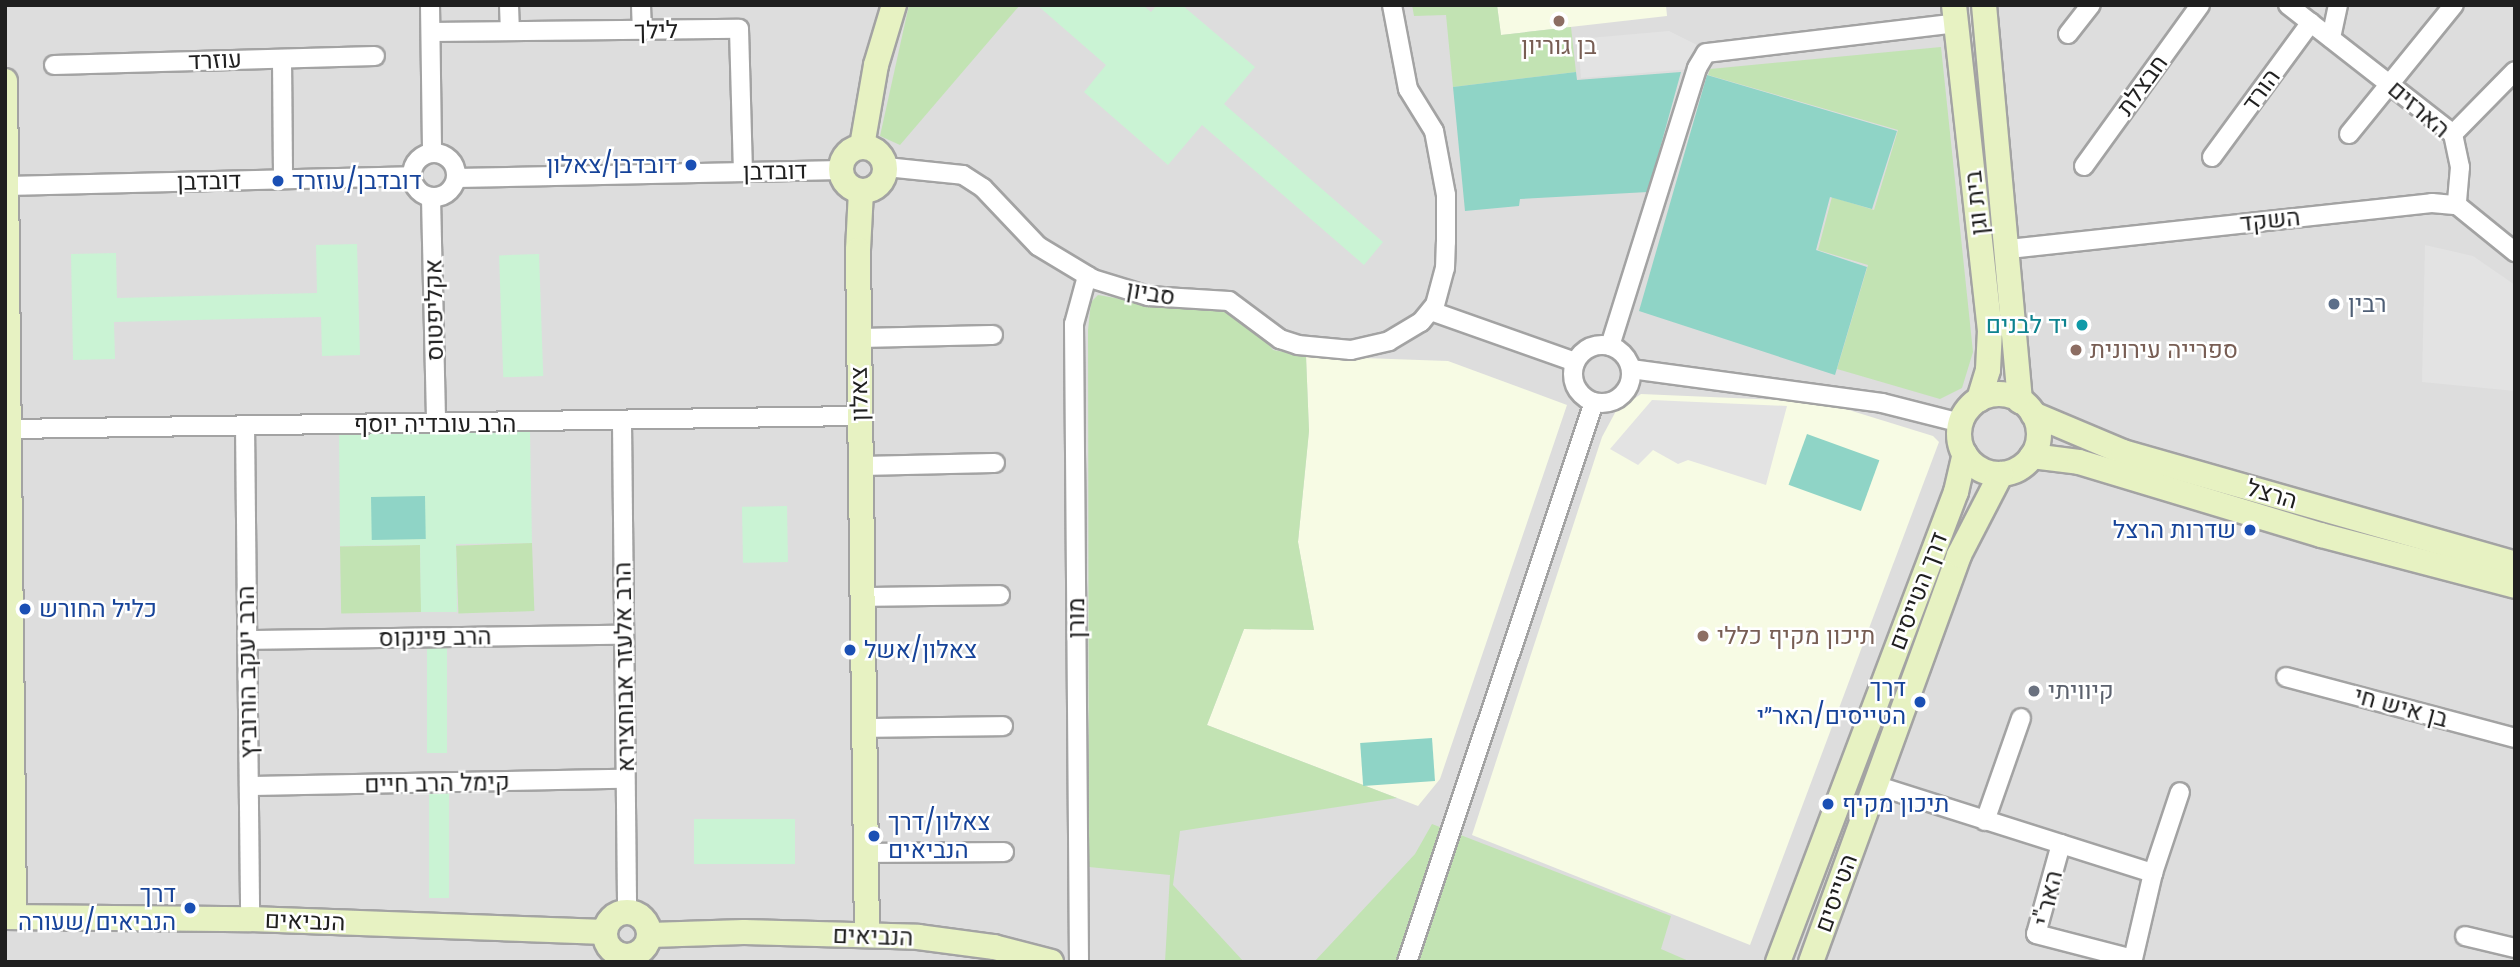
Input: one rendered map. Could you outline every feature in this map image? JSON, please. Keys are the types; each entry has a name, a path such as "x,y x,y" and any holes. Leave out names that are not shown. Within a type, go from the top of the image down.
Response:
{"main road":[{"path":"862,146 876,65 894,5"},
{"name":"בית וגן","path":"1984,5 2027,407"},
{"name":"בית וגן","path":"1955,14 1990,330 1988,370 1979,400"},
{"path":"5,81 10,429 10,917"},
{"path":"862,146 878,152 886,167 877,186 861,191 849,185 842,170 847,154 862,146"},
{"name":"צאלון","path":"861,191 860,466 867,935"},
{"path":"1997,394 2027,407 2038,439 2032,456 2019,468 2001,474 1977,467 1965,454 1961,424 1979,400 1997,394"},
{"name":"הרצל","path":"2027,407 2123,452 2515,564"},
{"name":"דרך הטייסים","path":"1778,962 1956,492 1965,454"},
{"name":"הרצל","path":"2032,456 2079,462 2321,535 2515,586"},
{"name":"הטייסים","path":"1811,962 1959,555 2001,474"},
{"path":"627,911 641,916 650,935 645,948 627,959 611,949 605,932 614,915 627,911"},
{"name":"הנביאים","path":"10,917 250,919 605,932"},
{"name":"הנביאים","path":"650,935 867,935 968,943 1051,962"}],"street":[{"path":"430,5 432,153"},
{"path":"509,5 510,31"},
{"path":"641,5 642,30"},
{"path":"1392,5 1408,89 1434,131 1446,195 1446,242 1442,283 1431,311 1575,362"},
{"path":"2068,34 2091,5"},
{"name":"חבצלת","path":"2084,166 2200,5"},
{"name":"הארזים","path":"2288,5 2453,134 2460,167 2458,205"},
{"path":"2331,38 2337,5"},
{"path":"2348,134 2454,5"},
{"path":"1610,346 1697,68 1706,53 1955,14"},
{"name":"הורד","path":"2212,157 2311,22"},
{"name":"לילך","path":"431,32 739,29 743,172"},
{"name":"עוזרד","path":"54,65 375,56"},
{"path":"282,59 283,179"},
{"path":"2453,134 2515,71"},
{"path":"432,153 449,158 456,178 448,193 431,198 418,192 411,176 417,160 432,153"},
{"name":"סביון","path":"886,167 963,174 983,188 1038,246 1087,276 1148,296 1229,301 1280,339 1327,349 1351,350 1389,341 1431,311"},
{"name":"דובדבן","path":"456,178 842,170"},
{"name":"דובדבן","path":"7,186 411,176"},
{"name":"אקליפטוס","path":"431,198 436,423"},
{"name":"השקד","path":"2009,249 2412,204 2458,205"},
{"path":"2458,205 2515,252"},
{"name":"מורן","path":"1079,962 1074,324 1087,276"},
{"path":"859,338 993,334"},
{"path":"1610,346 1622,353 1631,369 1621,396 1594,402 1578,391 1575,362 1587,348 1610,346"},
{"path":"1631,369 1882,403 1961,424"},
{"path":"1407,962 1594,402"},
{"name":"הרב עובדיה יוסף","path":"10,429 622,423 860,416"},
{"name":"הרב אלעזר אבוחצירא","path":"622,423 627,911"},
{"name":"הרב יעקב הורוביץ","path":"244,425 250,919"},
{"path":"860,466 995,463"},
{"path":"862,597 1000,595"},
{"name":"הרב פינקוס","path":"247,640 624,635"},
{"name":"בן איש חי","path":"2286,677 2515,738"},
{"path":"1986,821 2021,718"},
{"path":"864,728 1003,726"},
{"name":"קימל הרב חיים","path":"249,786 625,779"},
{"name":"האר\"י","path":"1875,785 2153,873"},
{"name":"האר\"י","path":"2061,844 2036,934 2133,959 2153,873 2180,792"},
{"path":"866,853 1004,852"},
{"path":"2465,936 2515,948"}],"shaded area":[{"path":"5,5 2515,5 2515,962 5,962"},
{"name":"בן גוריון","path":"1497,5 1666,5 1667,16 1501,35"},
{"path":"1669,31 1699,46 1690,69 1581,78 1578,39"},
{"path":"1576,72 1577,80 1681,72 1648,192 1520,199 1519,206 1465,211 1453,87"},
{"path":"1707,75 1897,131 1872,209 1830,197 1816,250 1867,267 1835,375 1639,311"},
{"path":"2425,245 2473,256 2515,285 2515,391 2422,382"},
{"path":"1306,356 1448,361 1567,405 1440,779 1418,806 1207,725 1244,629 1314,630 1298,542 1309,431"},
{"name":"תיכון מקיף כללי","path":"1641,394 1823,402 1933,436 1939,442 1750,945 1472,835 1602,437 1616,411"},
{"path":"1652,400 1787,406 1766,485 1688,460 1678,464 1653,450 1638,465 1610,449"},
{"path":"1807,434 1879,460 1861,511 1789,485"},
{"path":"425,496 426,539 372,540 371,497"},
{"path":"1432,738 1435,781 1363,786 1360,743"}],"green space":[{"path":"909,5 1020,5 900,145 880,136"},
{"path":"1037,5 1143,5 1151,12 1157,5 1182,5 1255,67 1224,104 1383,242 1364,265 1202,125 1168,165 1084,92 1106,65"},
{"path":"1412,5 1497,5 1501,35 1571,27 1576,72 1453,87 1446,15 1414,16"},
{"path":"1941,47 1973,352 1962,388 1940,399 1837,369 1868,265 1818,250 1832,197 1874,210 1898,130 1708,75 1710,69"},
{"path":"357,244 360,355 322,356 321,317 114,322 115,359 73,360 71,254 116,253 117,298 317,293 316,245"},
{"path":"539,254 543,376 503,377 499,255"},
{"path":"1098,295 1168,307 1239,311 1273,350 1306,356 1309,431 1298,542 1314,630 1244,629 1207,725 1397,798 1180,831 1173,885 1244,962 1165,962 1170,875 1089,867 1088,330 1091,302"},
{"path":"530,430 532,543 456,544 457,612 421,612 420,545 340,546 339,433"},
{"path":"787,506 788,562 743,563 742,507"},
{"path":"532,543 534,611 458,614 456,546"},
{"path":"420,545 421,612 341,613 340,546"},
{"path":"427,643 447,643 447,753 427,753"},
{"path":"429,782 449,782 449,898 429,898"},
{"path":"694,819 795,819 795,864 694,864"},
{"path":"1432,824 1671,916 1661,949 1691,962 1314,962 1415,854"}],"place":[{"name":"בן גוריון","path":"1559,21"},
{"name":"דובדבן/צאלון","path":"691,165"},
{"name":"דובדבן/עוזרד","path":"278,181"},
{"name":"רבין","path":"2334,304"},
{"name":"יד לבנים","path":"2082,325"},
{"name":"ספרייה עירונית","path":"2076,350"},
{"name":"שדרות הרצל","path":"2250,530"},
{"name":"כליל החורש","path":"25,609"},
{"name":"תיכון מקיף כללי","path":"1703,636"},
{"name":"צאלון/אשל","path":"850,650"},
{"name":"קיוויתי","path":"2034,691"},
{"name":"דרך הטייסים/האר״י","path":"1920,702"},
{"name":"תיכון מקיף","path":"1828,804"},
{"name":"צאלון/דרך הנביאים","path":"874,836"},
{"name":"דרך הנביאים/שעורה","path":"190,908"}]}
